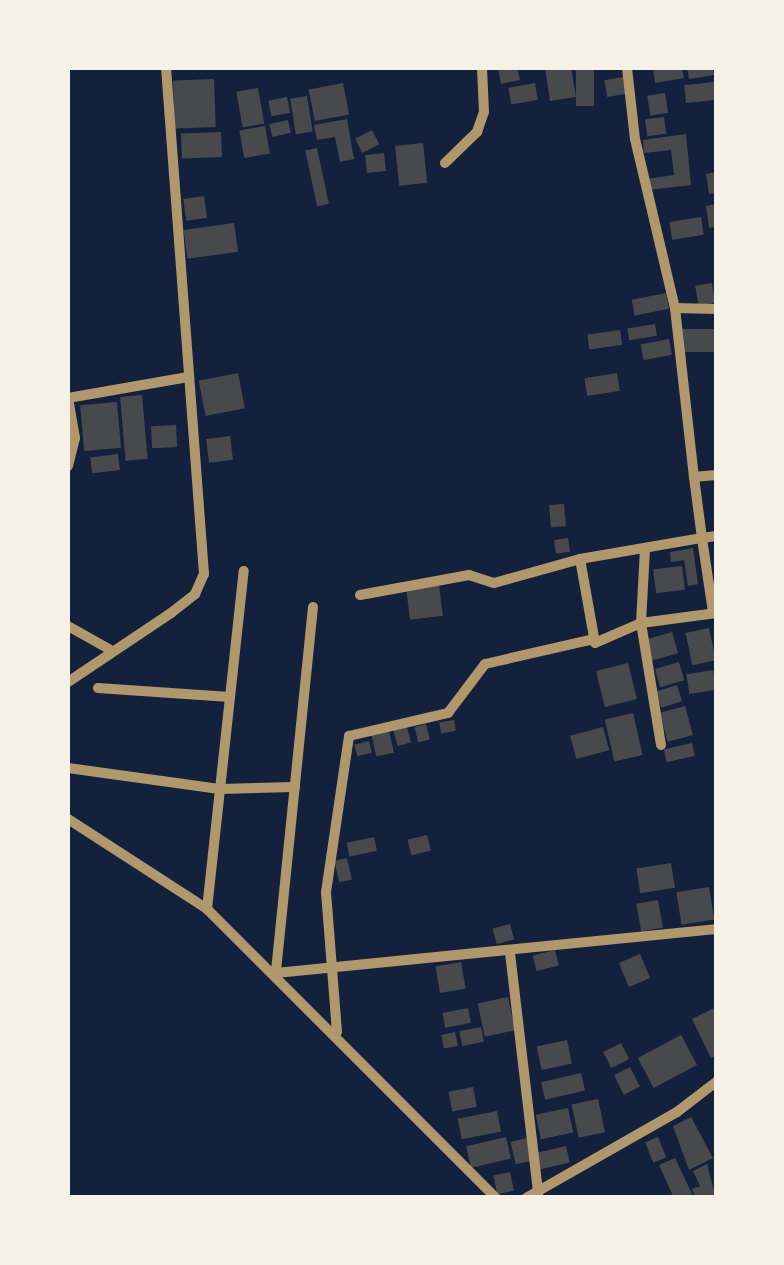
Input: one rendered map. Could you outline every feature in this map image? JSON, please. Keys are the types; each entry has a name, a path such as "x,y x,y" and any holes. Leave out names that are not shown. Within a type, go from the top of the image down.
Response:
{"street":[{"path":"68,682 109,649 171,613 194,594 204,574 166,68"},
{"path":"445,164 477,132 484,112 482,68"},
{"path":"337,1032 326,892 349,736 448,713 485,664 590,640 606,640 640,623 715,612 694,478 675,308 635,138 627,68"},
{"path":"675,308 716,309"},
{"path":"68,466 74,438 68,398 188,377"},
{"path":"694,478 716,475"},
{"path":"360,594 469,576 494,584 580,560 716,536"},
{"path":"645,549 640,623 661,745"},
{"path":"580,560 590,640"},
{"path":"207,909 244,571"},
{"path":"276,973 313,607"},
{"path":"68,626 109,649"},
{"path":"98,688 230,697"},
{"path":"68,768 220,789 295,787"},
{"path":"68,819 207,909 337,1032 496,1198"},
{"path":"276,973 334,965 510,953 716,929"},
{"path":"510,953 538,1192"},
{"path":"526,1198 716,1082"}],"building":[{"path":"498,68 517,68 520,80 501,84"},
{"path":"545,68 571,68 576,97 550,101"},
{"path":"576,68 594,68 594,106 576,106"},
{"path":"653,68 682,68 684,78 655,83"},
{"path":"687,68 713,68 714,75 689,79"},
{"path":"623,77 626,94 607,97 604,80"},
{"path":"214,79 216,127 175,128 173,80"},
{"path":"714,82 716,100 686,103 684,85"},
{"path":"343,83 349,114 315,121 309,90"},
{"path":"535,83 538,100 511,104 508,88"},
{"path":"258,88 264,123 243,127 236,92"},
{"path":"665,93 668,113 650,116 647,96"},
{"path":"307,96 313,132 296,134 290,99"},
{"path":"287,97 290,113 271,116 268,101"},
{"path":"664,117 666,134 647,136 645,119"},
{"path":"347,119 354,159 340,162 335,137 317,140 314,125"},
{"path":"288,120 291,133 272,137 269,124"},
{"path":"265,126 270,154 244,158 239,131"},
{"path":"372,130 379,144 362,153 355,139"},
{"path":"221,132 222,157 182,158 181,133"},
{"path":"686,134 691,185 649,190 647,179 674,175 671,150 644,153 643,140"},
{"path":"423,143 427,183 399,186 395,146"},
{"path":"317,148 329,204 317,206 305,150"},
{"path":"384,153 386,171 367,173 365,155"},
{"path":"716,172 716,193 709,194 706,174"},
{"path":"204,196 207,218 186,221 183,199"},
{"path":"716,204 716,227 709,228 706,206"},
{"path":"701,217 704,235 672,240 669,222"},
{"path":"234,223 238,252 188,259 183,230"},
{"path":"712,283 715,303 698,305 695,286"},
{"path":"666,293 669,309 635,315 632,300"},
{"path":"655,324 657,336 629,340 627,328"},
{"path":"679,329 716,329 716,352 679,352"},
{"path":"620,330 622,345 589,349 587,335"},
{"path":"669,339 672,355 644,360 641,345"},
{"path":"238,373 245,408 206,416 199,381"},
{"path":"617,373 620,391 587,396 584,378"},
{"path":"142,395 148,459 126,461 120,397"},
{"path":"117,402 121,448 84,451 80,405"},
{"path":"176,425 177,447 152,448 151,426"},
{"path":"230,436 233,460 209,463 206,439"},
{"path":"118,454 120,470 92,473 90,457"},
{"path":"564,504 566,526 551,527 549,505"},
{"path":"568,538 570,552 556,554 554,540"},
{"path":"693,548 698,584 688,586 684,560 671,562 670,552"},
{"path":"682,566 685,590 656,593 653,570"},
{"path":"439,585 443,616 410,620 406,589"},
{"path":"709,628 716,660 692,665 686,633"},
{"path":"672,632 678,653 651,661 645,640"},
{"path":"679,662 684,680 660,687 655,669"},
{"path":"628,663 637,699 605,707 596,671"},
{"path":"713,670 716,690 689,694 686,674"},
{"path":"677,685 682,701 661,708 656,691"},
{"path":"685,706 693,735 668,742 660,713"},
{"path":"633,713 643,755 614,761 605,720"},
{"path":"454,720 456,731 441,733 439,723"},
{"path":"426,724 430,740 418,742 414,727"},
{"path":"407,727 411,742 398,746 393,731"},
{"path":"603,727 609,750 576,759 570,736"},
{"path":"389,731 394,752 376,756 371,735"},
{"path":"369,741 372,753 357,756 354,745"},
{"path":"692,743 695,756 667,762 664,750"},
{"path":"427,835 431,851 411,855 408,840"},
{"path":"374,837 377,851 350,857 347,843"},
{"path":"347,858 352,879 339,882 334,861"},
{"path":"671,863 675,888 640,893 636,868"},
{"path":"709,887 714,920 682,925 676,892"},
{"path":"658,900 663,928 641,931 636,904"},
{"path":"510,924 514,939 497,944 493,929"},
{"path":"555,950 559,966 537,971 533,956"},
{"path":"640,954 650,978 629,987 619,963"},
{"path":"461,962 466,989 440,993 435,967"},
{"path":"508,997 515,1030 485,1037 478,1003"},
{"path":"716,1007 716,1055 711,1058 692,1019"},
{"path":"468,1008 471,1023 445,1028 442,1013"},
{"path":"481,1027 484,1042 462,1046 459,1031"},
{"path":"455,1032 458,1046 444,1049 441,1035"},
{"path":"681,1035 697,1065 654,1088 638,1058"},
{"path":"567,1040 572,1063 542,1070 537,1046"},
{"path":"621,1043 629,1059 611,1068 603,1052"},
{"path":"630,1067 640,1087 624,1095 614,1075"},
{"path":"581,1073 585,1091 545,1100 541,1082"},
{"path":"473,1087 477,1107 452,1111 448,1092"},
{"path":"598,1099 605,1132 579,1138 572,1105"},
{"path":"568,1108 573,1132 541,1139 536,1115"},
{"path":"497,1111 501,1132 462,1139 458,1119"},
{"path":"691,1117 713,1158 689,1170 673,1126"},
{"path":"506,1137 511,1158 471,1168 466,1146"},
{"path":"658,1137 666,1157 653,1163 645,1142"},
{"path":"527,1138 532,1160 516,1164 510,1142"},
{"path":"566,1146 570,1163 539,1170 535,1153"},
{"path":"675,1158 692,1194 684,1198 674,1198 659,1165"},
{"path":"707,1164 716,1198 696,1198 692,1189 700,1186 693,1171"},
{"path":"510,1172 514,1191 497,1194 493,1176"}]}
